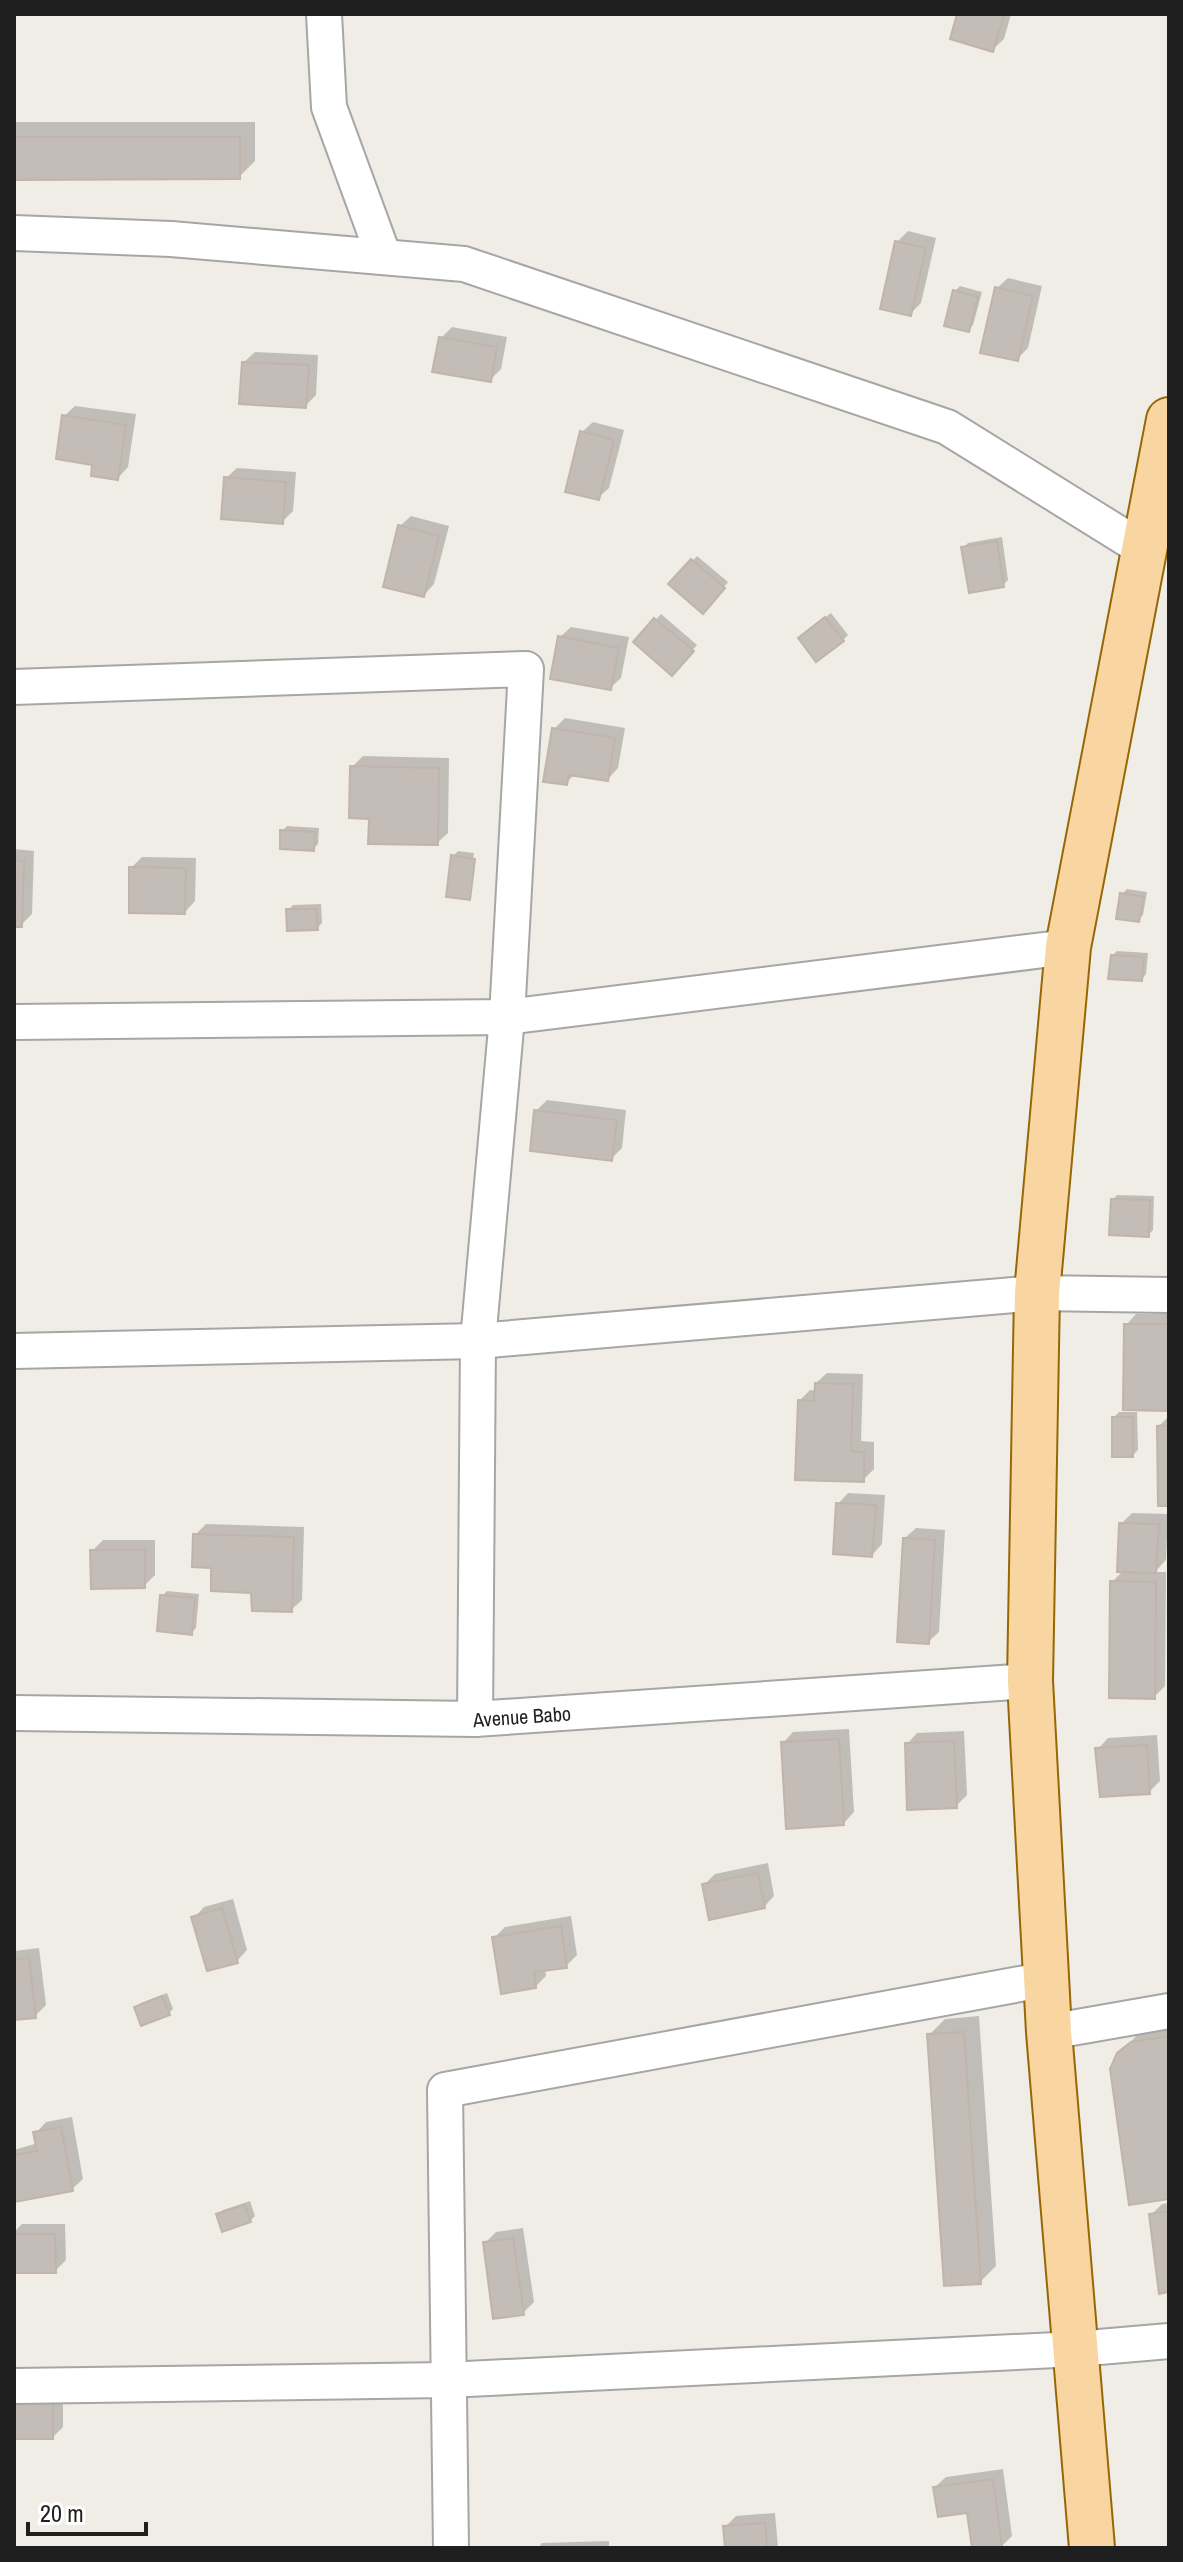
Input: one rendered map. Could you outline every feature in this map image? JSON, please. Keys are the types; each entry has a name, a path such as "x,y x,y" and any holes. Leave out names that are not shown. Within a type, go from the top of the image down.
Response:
{"main road":[{"path":"1092,2548 1049,2032 1030,1681 1037,1293 1068,947 1169,420"}],"street":[{"path":"324,14 329,107 384,257"},
{"path":"14,233 171,239 464,264 947,427 1145,550"},
{"path":"14,687 526,669 507,1017 478,1341 475,1719"},
{"path":"14,1022 507,1017 1068,947"},
{"path":"14,1351 478,1341 1037,1293 1169,1295"},
{"name":"Avenue Babo","path":"14,1713 475,1719 1030,1681"},
{"path":"451,2548 445,2090 1047,1979"},
{"path":"1049,2032 1169,2011"},
{"path":"14,2386 447,2380 1076,2349 1169,2341"}],"building":[{"path":"957,14 1004,14 993,52 950,39"},
{"path":"14,137 240,137 240,179 14,180"},
{"path":"895,241 926,248 911,316 880,309"},
{"path":"995,287 1033,296 1018,361 980,353"},
{"path":"953,290 978,297 969,332 944,326"},
{"path":"439,337 497,347 491,382 432,372"},
{"path":"242,362 309,365 306,408 239,404"},
{"path":"62,415 126,425 118,480 91,476 92,465 56,459"},
{"path":"580,431 614,440 599,500 565,492"},
{"path":"224,477 286,482 283,524 221,519"},
{"path":"398,525 439,536 424,597 383,587"},
{"path":"997,541 1004,587 969,593 961,547"},
{"path":"691,559 725,588 703,614 668,584"},
{"path":"825,617 844,641 816,662 798,638"},
{"path":"654,618 694,651 672,676 633,642"},
{"path":"558,636 619,648 611,690 550,679"},
{"path":"552,728 615,738 608,781 569,775 567,785 543,782"},
{"path":"350,766 439,768 438,845 368,844 369,819 349,818"},
{"path":"280,830 315,832 314,851 280,849"},
{"path":"451,855 475,859 470,900 446,897"},
{"path":"14,860 24,861 22,927 14,927"},
{"path":"129,867 186,868 185,914 129,913"},
{"path":"1120,893 1144,897 1139,922 1116,919"},
{"path":"286,909 316,909 318,930 287,931"},
{"path":"1111,955 1144,957 1142,981 1108,979"},
{"path":"534,1110 617,1120 612,1161 530,1151"},
{"path":"1111,1199 1150,1200 1149,1237 1109,1235"},
{"path":"1124,1324 1169,1324 1168,1411 1123,1410"},
{"path":"815,1383 853,1384 851,1451 864,1452 864,1482 795,1480 798,1400 814,1401"},
{"path":"1112,1417 1133,1417 1133,1457 1112,1457"},
{"path":"1169,1425 1169,1506 1158,1506 1157,1426"},
{"path":"836,1503 876,1505 872,1557 833,1554"},
{"path":"1119,1523 1159,1524 1156,1573 1117,1572"},
{"path":"193,1534 294,1537 292,1612 252,1611 251,1593 211,1591 211,1568 192,1567"},
{"path":"903,1538 935,1540 929,1644 897,1642"},
{"path":"90,1550 145,1550 145,1588 91,1589"},
{"path":"1110,1581 1156,1582 1155,1699 1109,1698"},
{"path":"160,1595 195,1598 192,1635 157,1631"},
{"path":"839,1739 844,1825 786,1829 781,1742"},
{"path":"954,1741 957,1808 907,1810 905,1743"},
{"path":"1147,1745 1150,1794 1100,1797 1095,1748"},
{"path":"758,1873 765,1908 709,1920 702,1884"},
{"path":"222,1908 238,1963 207,1971 191,1917"},
{"path":"561,1926 567,1968 534,1972 536,1988 501,1994 492,1937"},
{"path":"29,1958 36,2018 14,2020 14,1960"},
{"path":"162,1996 170,2015 141,2026 134,2007"},
{"path":"964,2032 981,2284 944,2286 927,2034"},
{"path":"1169,2036 1169,2199 1129,2205 1110,2069 1117,2053 1131,2042"},
{"path":"61,2127 73,2191 14,2202 14,2155 37,2151 33,2132"},
{"path":"245,2205 251,2222 222,2232 216,2214"},
{"path":"1169,2211 1169,2292 1159,2294 1149,2214"},
{"path":"14,2234 55,2234 56,2273 14,2273"},
{"path":"513,2238 524,2315 493,2319 483,2242"},
{"path":"14,2401 53,2401 53,2439 14,2439"},
{"path":"993,2479 1002,2548 972,2548 967,2513 938,2517 933,2487"},
{"path":"765,2523 767,2548 725,2548 723,2526"}]}
